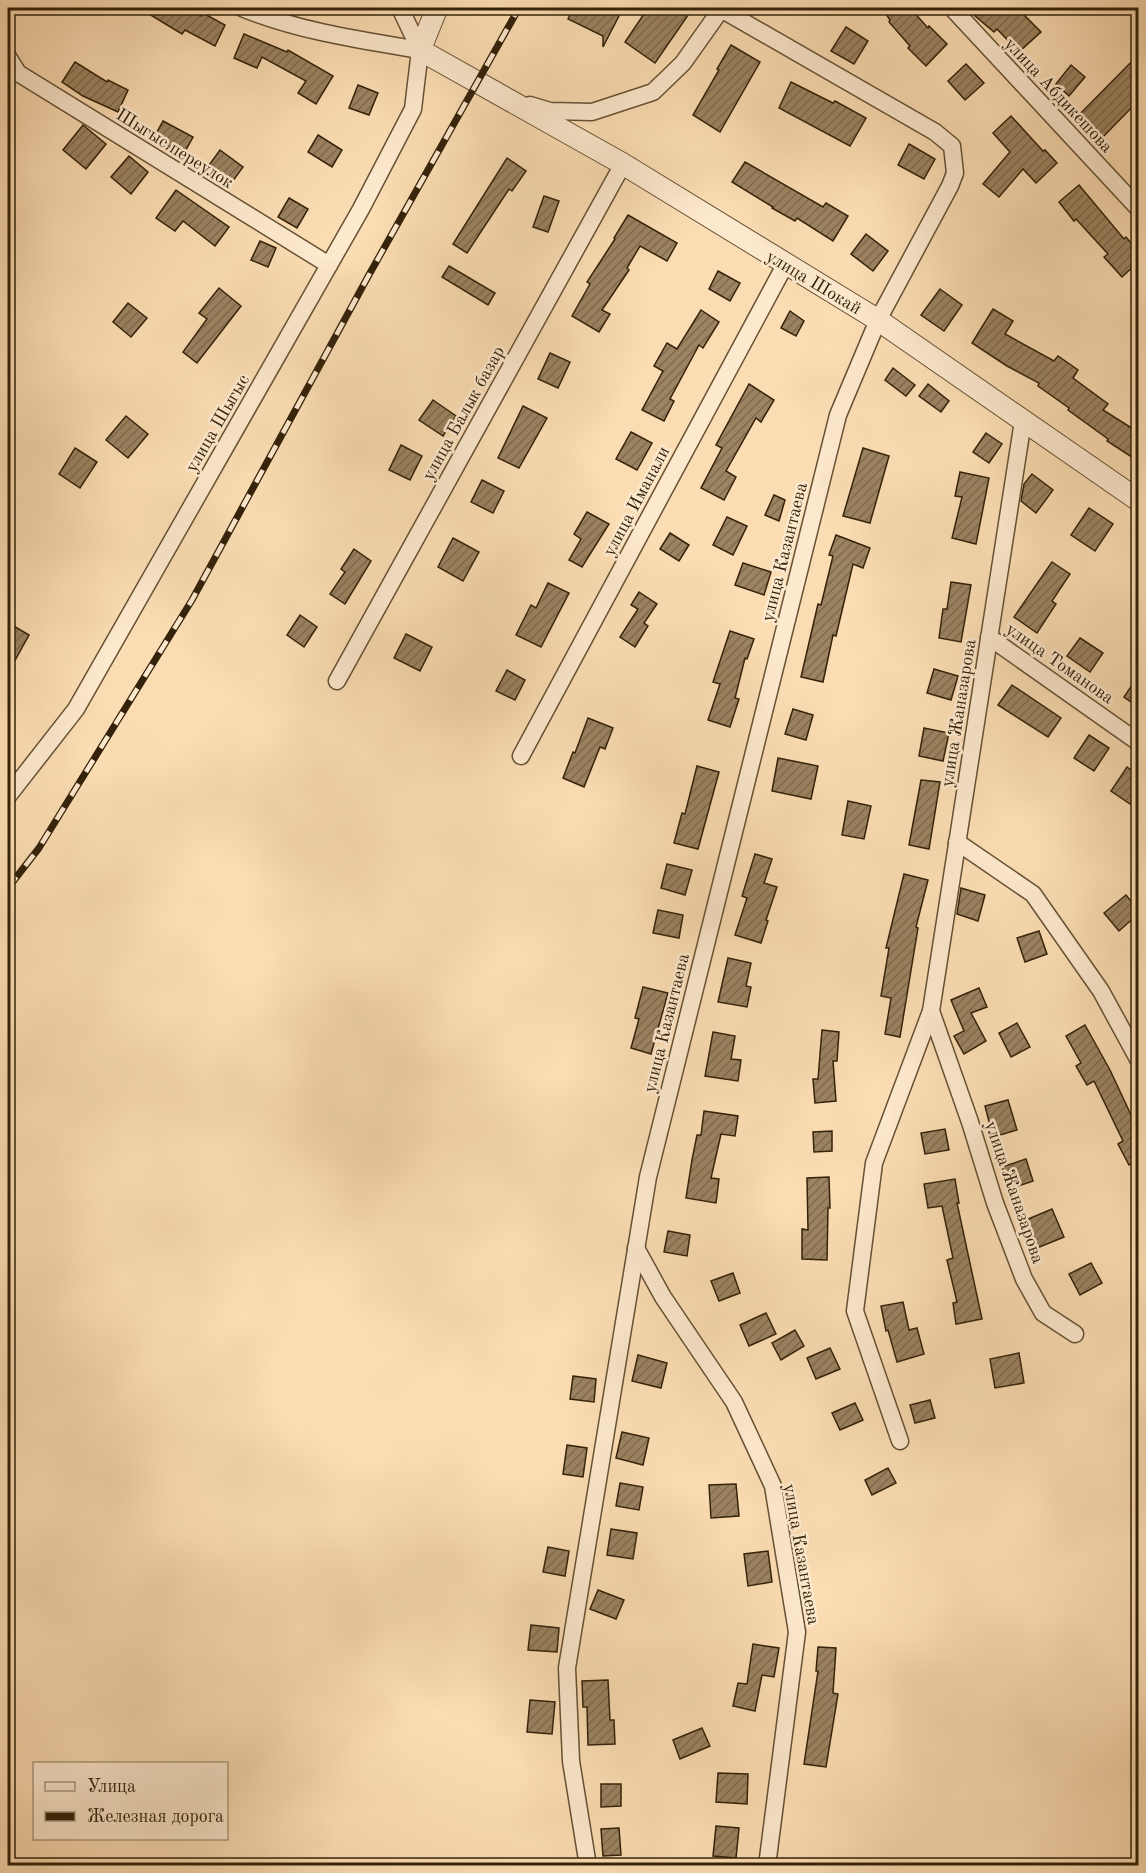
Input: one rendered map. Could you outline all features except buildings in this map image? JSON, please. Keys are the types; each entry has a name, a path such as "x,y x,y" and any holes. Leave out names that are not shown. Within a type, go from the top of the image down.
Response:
{"street":[{"path":"242,8 349,38 420,50"},
{"path":"400,8 420,50"},
{"path":"420,50 437,8"},
{"path":"503,97 550,111 592,112 652,92 683,63 721,8"},
{"name":"улица Казантаева","path":"586,1861 571,1761 567,1668 648,1177 838,415 878,320 955,173 952,146 935,132 721,8"},
{"name":"улица Абдикешова","path":"952,8 1138,208"},
{"name":"улица Шокай","path":"420,50 623,164 878,320 1138,500"},
{"name":"улица Шыгыс","path":"8,796 76,709 329,265 413,109 420,50"},
{"name":"Шыгыс переулок","path":"8,57 18,73 329,265"},
{"name":"улица Балык базар","path":"337,681 623,164"},
{"name":"улица Иманали","path":"521,756 785,265"},
{"name":"улица Жаназарова","path":"900,1440 855,1311 874,1163 931,1011 1023,421"},
{"name":"улица Томанова","path":"989,637 1138,742"},
{"path":"957,842 1034,894 1101,991 1138,1059"},
{"name":"улица Жаназарова","path":"931,1011 970,1122 995,1203 1024,1279 1043,1313 1075,1334"},
{"name":"улица Казантаева","path":"636,1248 663,1297 734,1402 773,1486 797,1632 767,1866"}],"railway":[{"path":"8,888 39,848 192,600 370,273 519,8"}]}
